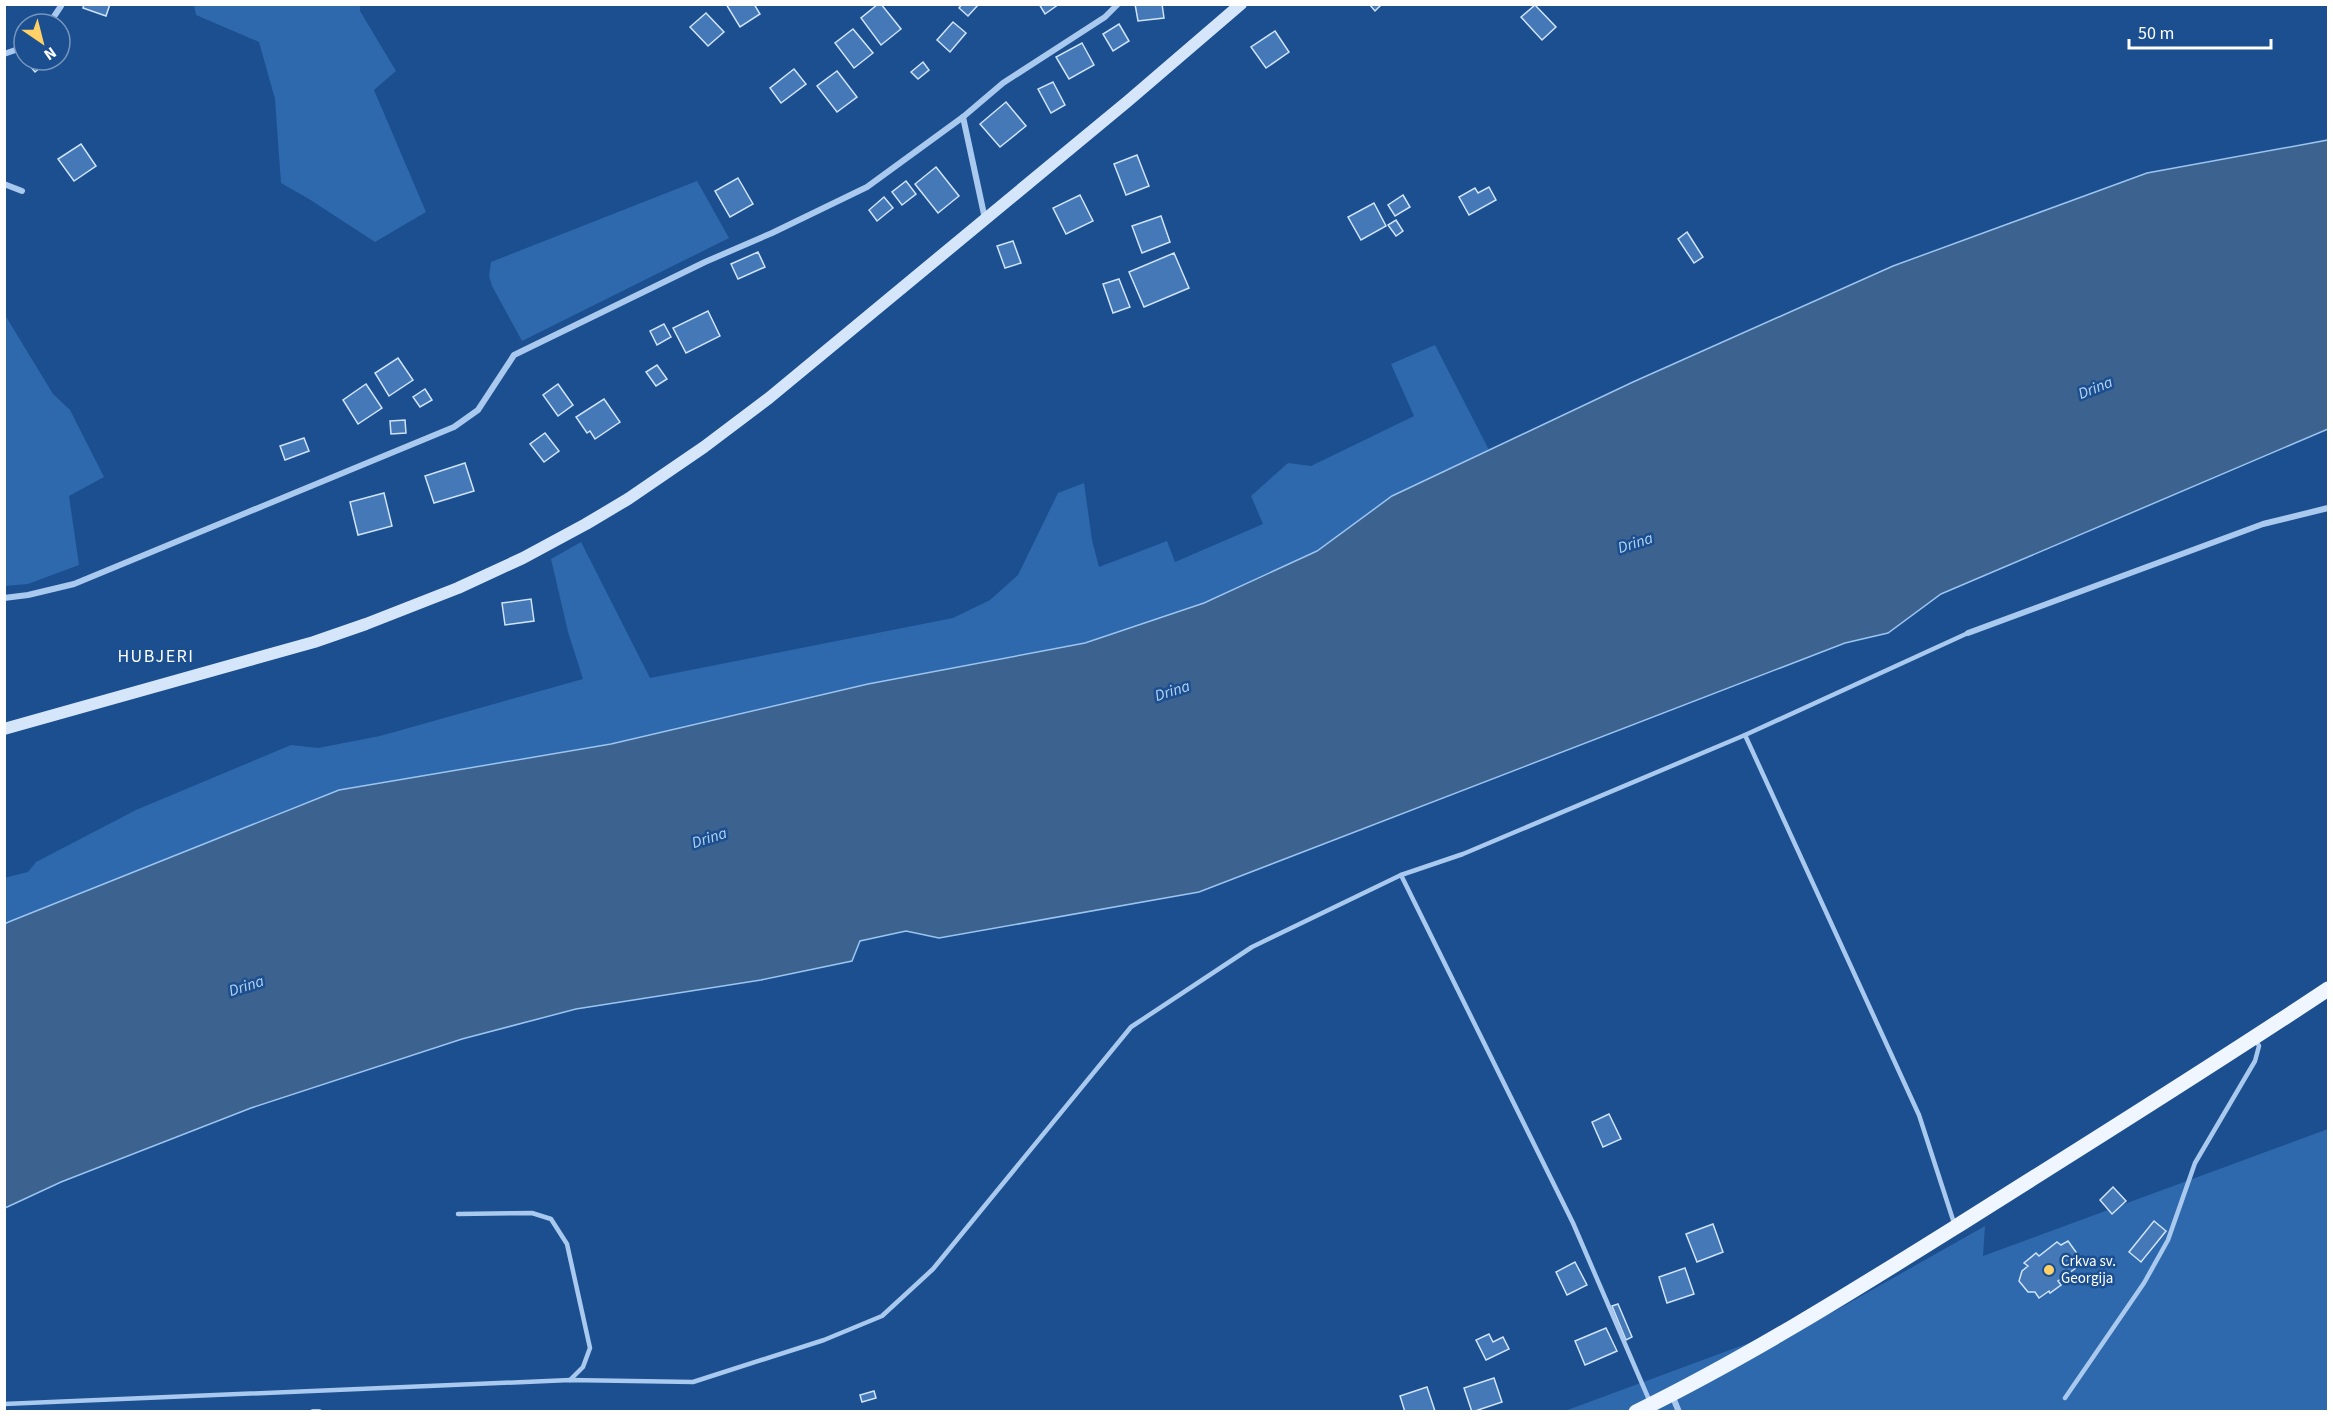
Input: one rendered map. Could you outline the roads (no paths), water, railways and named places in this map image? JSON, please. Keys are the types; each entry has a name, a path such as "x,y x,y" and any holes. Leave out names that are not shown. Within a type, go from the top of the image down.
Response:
{"main road":[{"path":"1636,1412 1671,1395 1834,1303 2123,1124 2328,989"}],"street":[{"path":"4,598 75,584 454,427 478,410 514,355 705,262 772,233 867,187 963,117 1003,83 1105,16 1118,4"},
{"path":"4,729 314,642 458,588 523,558 628,499 704,447 769,398 1241,4"},
{"path":"57,12 61,6"},
{"path":"963,117 985,219"},
{"path":"4,184 22,191"},
{"path":"1968,633 2264,524 2328,508"},
{"path":"1671,1395 1679,1412"},
{"path":"313,1412 319,1412"}],"lane":[{"path":"4,1404 570,1380 693,1382 824,1340 882,1316 933,1269 1131,1027 1252,947 1401,875 1463,854 1745,735 1968,633"},
{"path":"1745,735 1919,1115 1955,1227"},
{"path":"1401,875 1573,1223 1651,1404"},
{"path":"2065,1398 2144,1283 2168,1240 2195,1163 2255,1061 2259,1046 2254,1038"},
{"path":"458,1214 532,1213 550,1219 556,1227 567,1244 590,1348 583,1367 570,1380"}],"water":[{"name":"Drina","path":"2328,140 2328,429 1941,594 1888,633 1845,643 1199,892 939,938 906,931 860,941 852,961 761,980 576,1009 462,1039 251,1108 61,1182 5,1208 4,924 339,790 611,744 868,684 1085,643 1204,603 1317,551 1392,496 1633,382 1893,266 2147,173"}],"place":[{"name":"Crkva sv. Georgija","path":"2049,1270"}],"district":[{"name":"HUBJERI","path":"156,656"}]}
